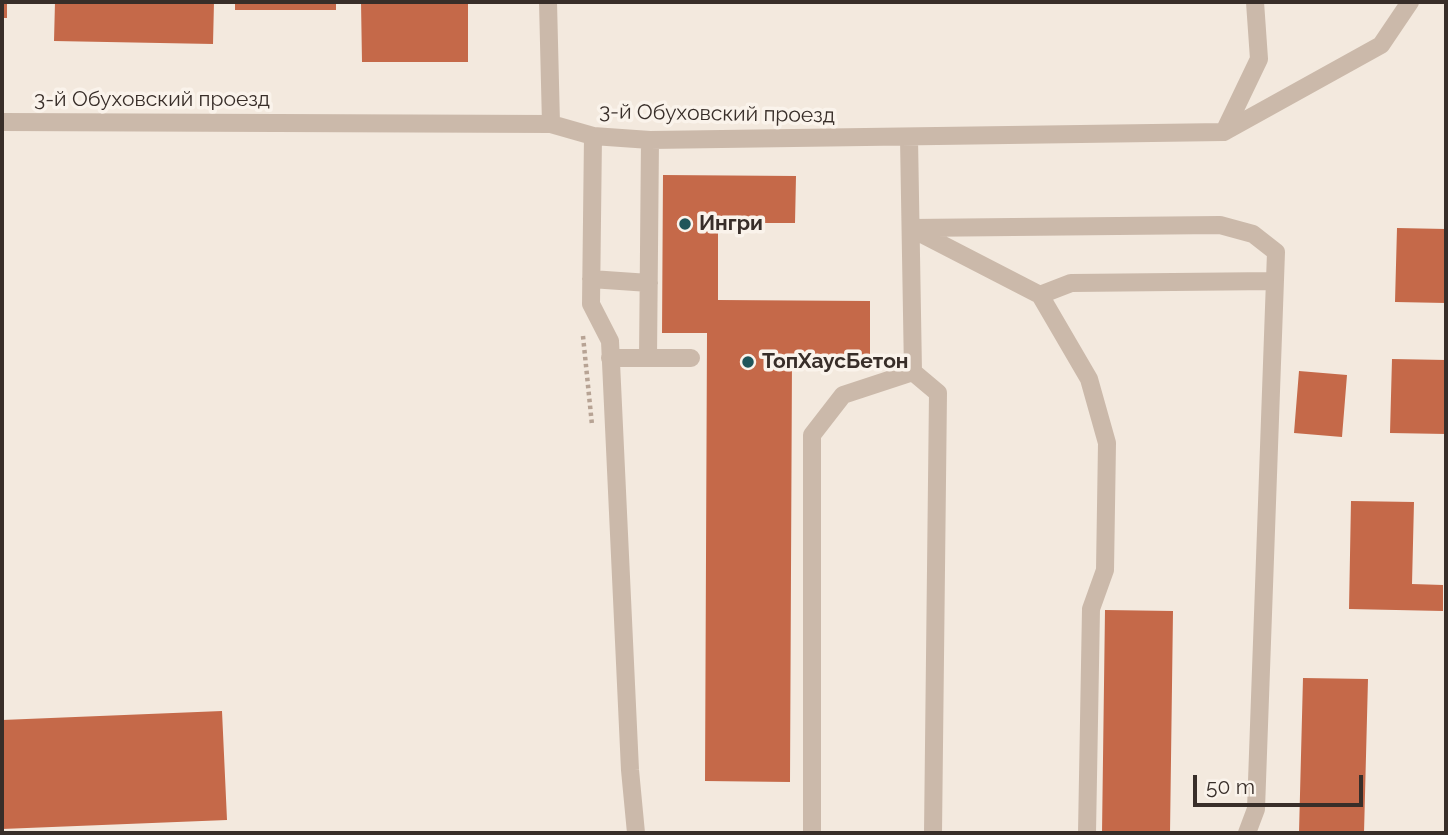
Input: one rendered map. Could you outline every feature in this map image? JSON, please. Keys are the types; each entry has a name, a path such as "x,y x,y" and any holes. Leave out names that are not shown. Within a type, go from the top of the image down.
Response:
{"street":[{"path":"548,2 551,124"},
{"path":"1224,132 1259,59 1255,2"},
{"path":"1224,132 1381,45 1410,2"},
{"name":"3-й Обуховский проезд","path":"2,122 551,124 593,136 650,140 1224,132"},
{"path":"593,136 591,304 610,341 630,770 636,833"},
{"path":"909,138 913,372 938,393 933,833"},
{"path":"648,358 650,140"},
{"path":"911,228 1220,225 1253,234 1276,252 1256,809 1247,833"},
{"path":"911,228 1040,295 1089,379 1107,443 1105,570 1091,609 1087,833"},
{"path":"591,279 649,283"},
{"path":"1040,295 1071,283 1275,281"},
{"path":"610,358 691,358"},
{"path":"812,833 813,435 843,395 913,372"}],"building":[{"path":"2,2 7,2 7,18 2,18"},
{"path":"55,2 214,2 213,44 54,41"},
{"path":"235,2 336,2 336,10 235,10"},
{"path":"361,2 468,2 468,62 362,62"},
{"path":"663,175 796,176 795,223 718,223 718,300 870,301 870,358 792,357 790,782 705,781 707,333 662,333"},
{"path":"1397,228 1446,229 1446,303 1395,302"},
{"path":"1392,359 1446,360 1446,434 1390,433"},
{"path":"1299,371 1347,375 1342,437 1294,433"},
{"path":"1351,501 1414,502 1412,584 1443,585 1443,611 1349,609"},
{"path":"1105,610 1173,611 1170,833 1102,833"},
{"path":"1303,678 1368,679 1364,833 1299,833"},
{"path":"222,711 227,820 2,829 2,720"}],"place":[{"name":"Ингри","path":"685,224"},
{"name":"ТопХаусБетон","path":"748,362"}]}
